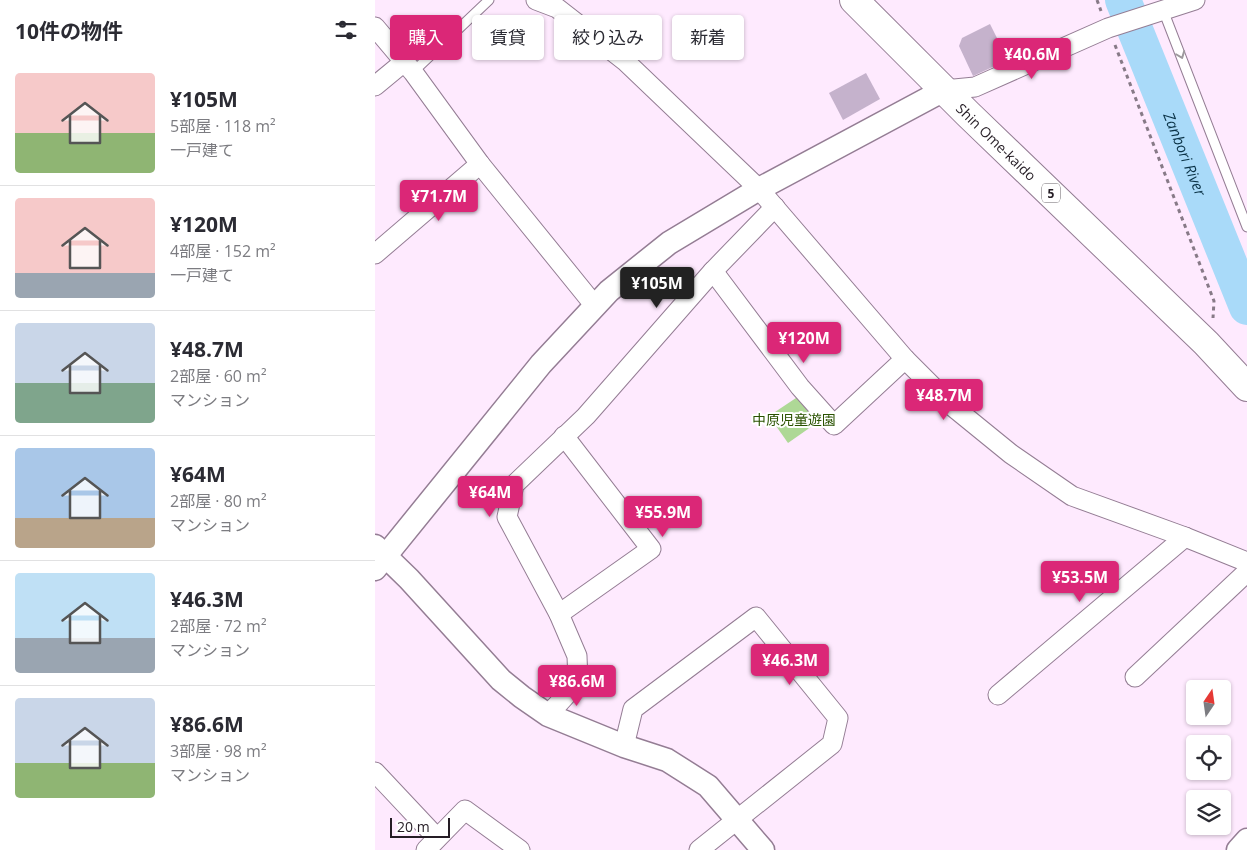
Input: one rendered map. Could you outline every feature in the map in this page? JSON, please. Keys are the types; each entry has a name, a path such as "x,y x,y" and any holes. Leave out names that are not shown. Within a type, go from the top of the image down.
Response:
{"main road":[{"name":"Shin Ome-kaido","path":"854,0 1205,343 1247,387"}],"street":[{"path":"536,0 557,8 625,61 759,189 905,359 953,406 1011,454 1072,496 1185,537 1247,562"},
{"path":"763,850 708,786 667,760 624,746 548,715 501,680 409,579 378,557 541,364 609,291 669,243 759,189 944,90 975,87 1113,34 1159,7 1195,0"},
{"path":"375,27 409,67 480,164 595,306"},
{"path":"375,86 409,67"},
{"path":"375,254 480,164"},
{"path":"548,715 578,682 577,656 559,614 507,517 514,485 586,416 713,272 775,207"},
{"path":"713,272 800,387 834,425 905,359"},
{"path":"559,614 651,549 564,436"},
{"path":"998,695 1185,537"},
{"path":"1135,677 1247,572"},
{"path":"624,746 633,709 756,617 837,718 832,744 699,850"},
{"path":"375,772 432,844 465,810 519,850"},
{"path":"1238,850 1247,840"}],"lane":[{"path":"409,67 489,0"},
{"path":"1159,7 1247,227"}],"path":[{"path":"1113,34 1214,301 1213,320"}],"green space":[{"name":"中原児童遊園","path":"799,396 818,422 788,443 769,416"}],"building":[{"path":"990,24 1008,60 973,76 959,46 962,38"},
{"path":"866,73 880,99 843,120 829,93"}],"waterway":[{"name":"Zanbori River","path":"1123,0 1247,307"}]}
